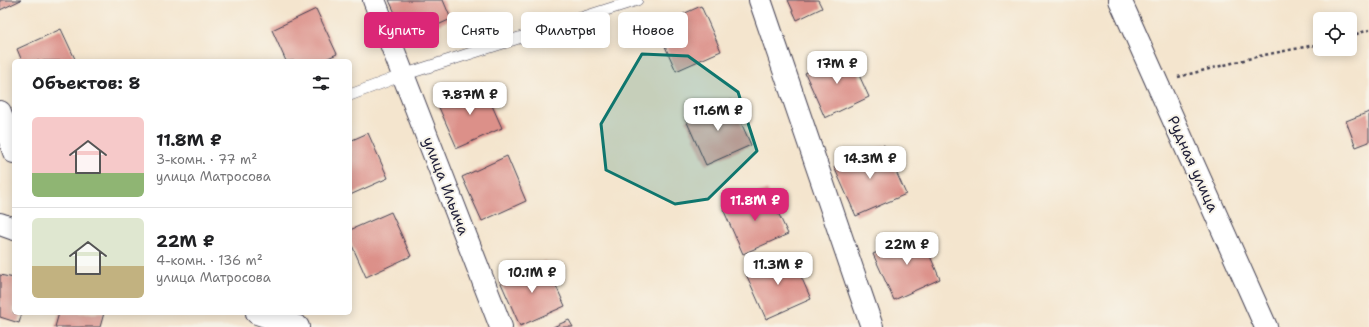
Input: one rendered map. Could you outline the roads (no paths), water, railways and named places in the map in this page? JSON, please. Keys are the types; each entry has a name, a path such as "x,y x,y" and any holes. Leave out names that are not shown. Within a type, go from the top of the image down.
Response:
{"street":[{"name":"улица Ильича","path":"374,0 501,327"},
{"path":"760,0 872,327"},
{"name":"Рудная улица","path":"1120,0 1266,327"},
{"path":"0,112 12,146"},
{"path":"0,224 12,228"},
{"path":"263,315 298,327"}],"lane":[{"path":"352,94 403,75 637,0"}]}
